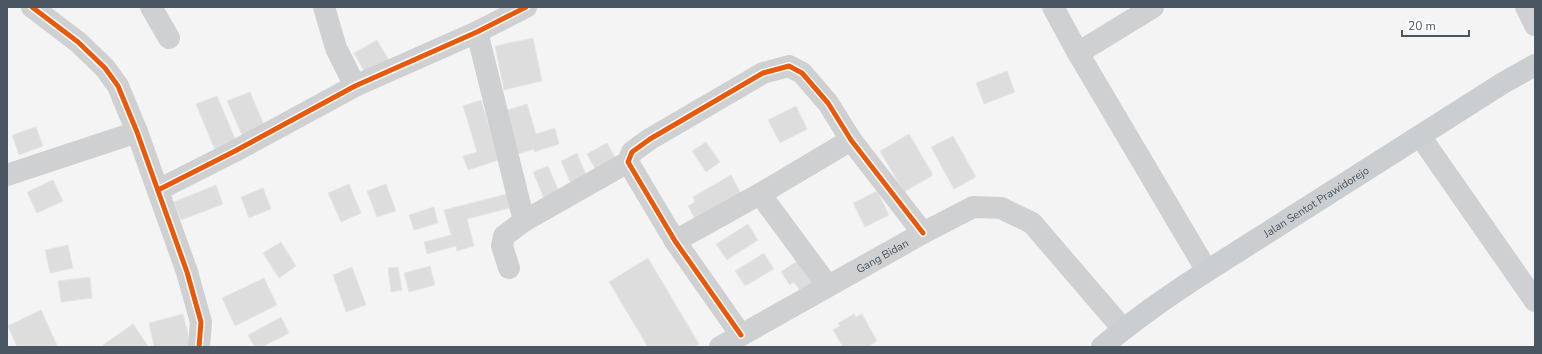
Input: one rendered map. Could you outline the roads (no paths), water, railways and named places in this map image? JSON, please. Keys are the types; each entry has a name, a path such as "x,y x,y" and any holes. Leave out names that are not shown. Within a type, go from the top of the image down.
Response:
{"main road":[{"name":"Jalan Sentot Prawidorejo","path":"1102,347 1123,329 1207,271 1535,65"}],"street":[{"path":"32,7 78,42 105,68 118,86 137,132 187,272 201,322 199,347"},
{"path":"152,7 169,38"},
{"path":"324,7 336,48 355,86"},
{"path":"1052,7 1207,271"},
{"path":"1078,53 1153,7"},
{"path":"1526,7 1535,25"},
{"path":"158,190 235,151 355,86 477,32 518,9"},
{"path":"477,32 524,222"},
{"path":"509,268 502,246 504,236 524,222 628,162 632,152 650,139 763,73 789,66 802,73 828,103 851,140 922,233"},
{"path":"7,175 137,132"},
{"path":"1420,136 1535,302"},
{"path":"675,241 760,194 851,140"},
{"path":"628,162 675,241 741,335"},
{"path":"760,194 828,286"},
{"name":"Gang Bidan","path":"720,347 922,233 972,207 1001,208 1032,223 1123,329"}]}
